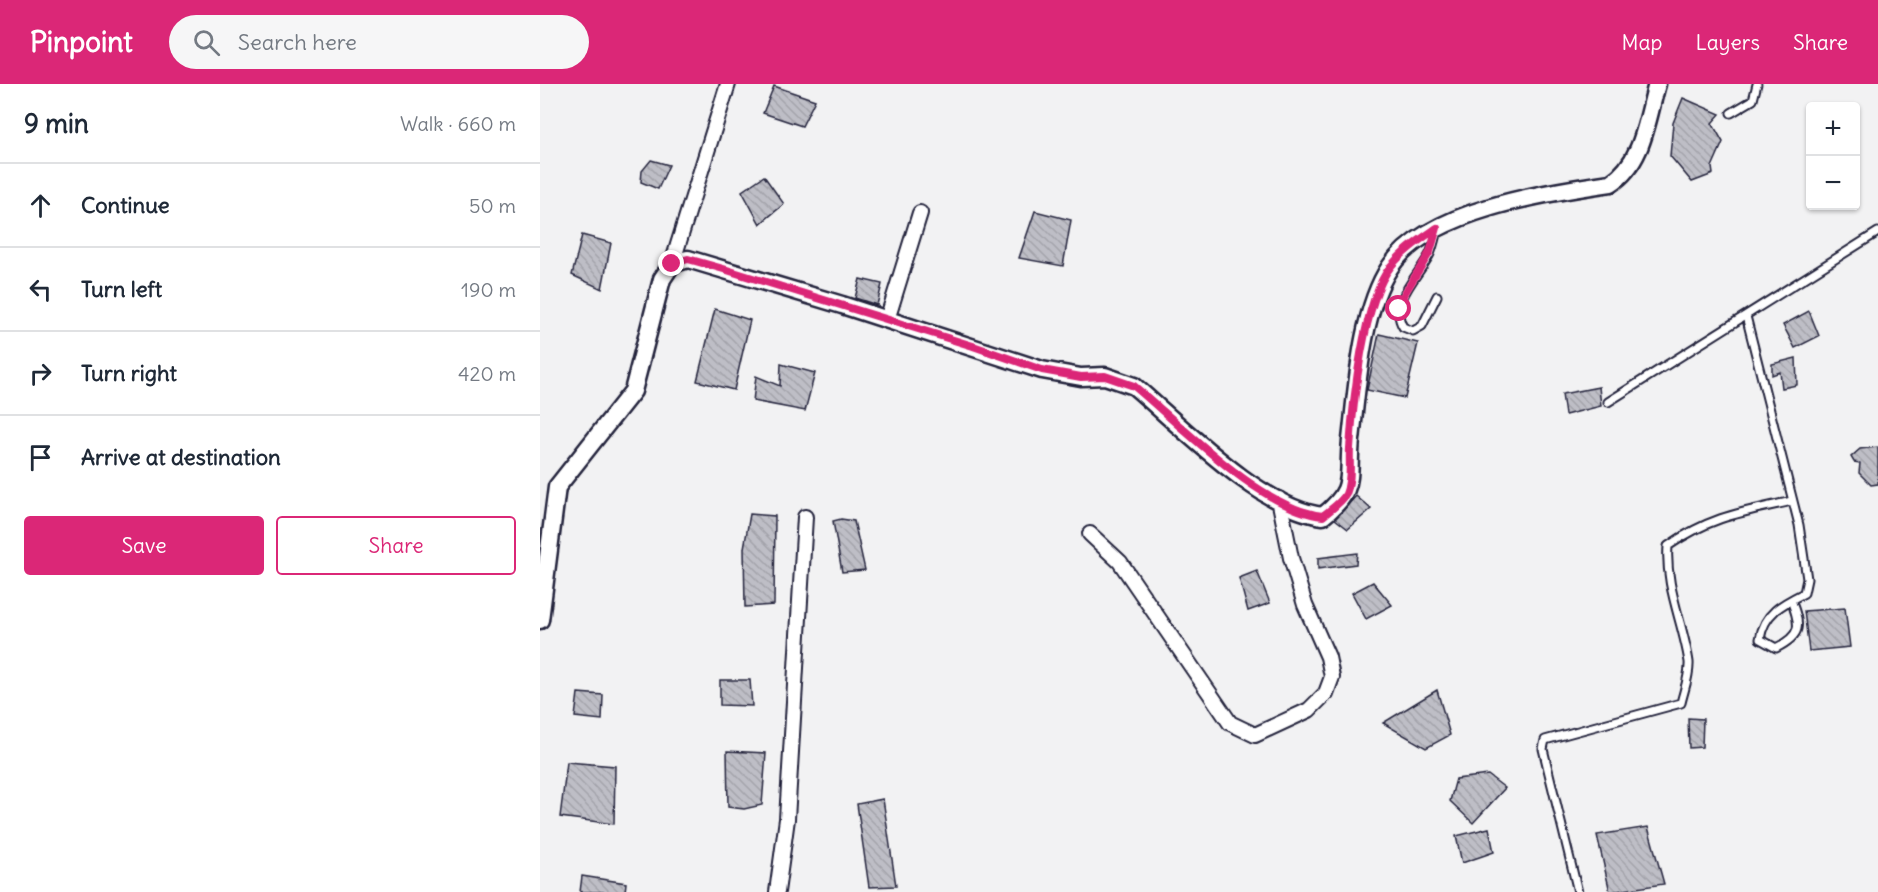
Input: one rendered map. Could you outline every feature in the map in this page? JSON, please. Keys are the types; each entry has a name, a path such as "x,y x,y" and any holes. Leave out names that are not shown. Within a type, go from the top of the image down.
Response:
{"street":[{"path":"540,620 557,487 633,391 662,279 672,264 728,84"},
{"path":"672,264 688,259 1042,370 1081,377 1105,376 1134,386 1206,450 1249,482 1310,514 1323,516 1345,495 1350,477 1350,449 1362,345 1378,295 1390,267 1410,247 1437,228 1518,199 1611,183 1624,175 1636,158 1657,84"},
{"path":"887,320 916,217 920,213"},
{"path":"1090,534 1120,562 1230,723 1255,735 1309,710 1326,693 1332,677 1328,657 1305,605 1291,558 1279,499"},
{"path":"777,892 787,819 805,517"}],"lane":[{"path":"1731,113 1753,100 1757,84"},
{"path":"1437,228 1430,252 1403,296 1399,316 1403,327 1413,332 1422,326 1437,296"},
{"path":"1608,402 1878,232"},
{"path":"1746,316 1792,501 1807,579 1804,593 1783,603 1762,624 1760,639 1776,648 1793,639 1798,630 1797,615 1791,600"},
{"path":"1578,892 1543,749 1545,740 1681,703 1689,664 1670,586 1667,564 1668,546 1689,531 1714,519 1792,501"}],"building":[{"path":"774,86 815,100 802,126 763,113"},
{"path":"1683,98 1720,114 1712,123 1723,142 1712,167 1713,174 1692,182 1670,156 1673,123"},
{"path":"651,160 669,165 658,189 641,182 642,171"},
{"path":"764,176 784,204 760,224 742,191"},
{"path":"1035,211 1071,220 1063,266 1019,258"},
{"path":"582,235 611,243 602,289 572,275"},
{"path":"860,279 882,284 877,305 855,298"},
{"path":"715,309 750,320 734,390 697,381"},
{"path":"1809,311 1819,336 1795,348 1783,325"},
{"path":"1379,334 1418,343 1405,398 1367,390"},
{"path":"1796,358 1797,385 1782,388 1780,372 1772,375 1772,364"},
{"path":"781,364 815,373 805,411 753,401 756,376 780,386"},
{"path":"1599,387 1601,406 1565,415 1562,394"},
{"path":"1878,447 1878,484 1871,485 1859,473 1860,463 1854,462 1851,457 1860,449"},
{"path":"1356,496 1371,509 1348,529 1335,519"},
{"path":"750,514 775,516 774,605 745,607 744,548"},
{"path":"841,519 854,521 865,570 842,572 833,521"},
{"path":"1357,553 1356,564 1318,569 1318,558"},
{"path":"1257,571 1270,603 1248,611 1239,578"},
{"path":"1373,582 1392,605 1366,619 1352,593"},
{"path":"1845,608 1850,647 1809,651 1804,611"},
{"path":"720,680 750,680 752,706 720,705"},
{"path":"1437,690 1450,735 1426,748 1383,723"},
{"path":"578,693 603,695 602,720 575,717"},
{"path":"1688,718 1703,719 1702,747 1689,748"},
{"path":"727,751 766,753 762,805 744,809 728,807"},
{"path":"567,762 615,766 614,824 560,817"},
{"path":"1488,775 1505,788 1473,823 1450,801 1456,779"},
{"path":"883,799 896,886 869,887 857,804"},
{"path":"1648,827 1664,884 1610,892 1597,835"},
{"path":"1489,828 1494,852 1462,863 1456,836"},
{"path":"582,876 626,883 625,892 580,892"}],"route":[{"path":"672,264 688,259 727,270 973,346 1042,370 1081,377 1105,376 1120,380 1134,386 1206,450 1249,482 1294,508 1323,516 1345,495 1350,477 1350,449 1362,345 1378,295 1390,267 1410,247 1437,228 1430,252 1403,296 1399,309"}]}
